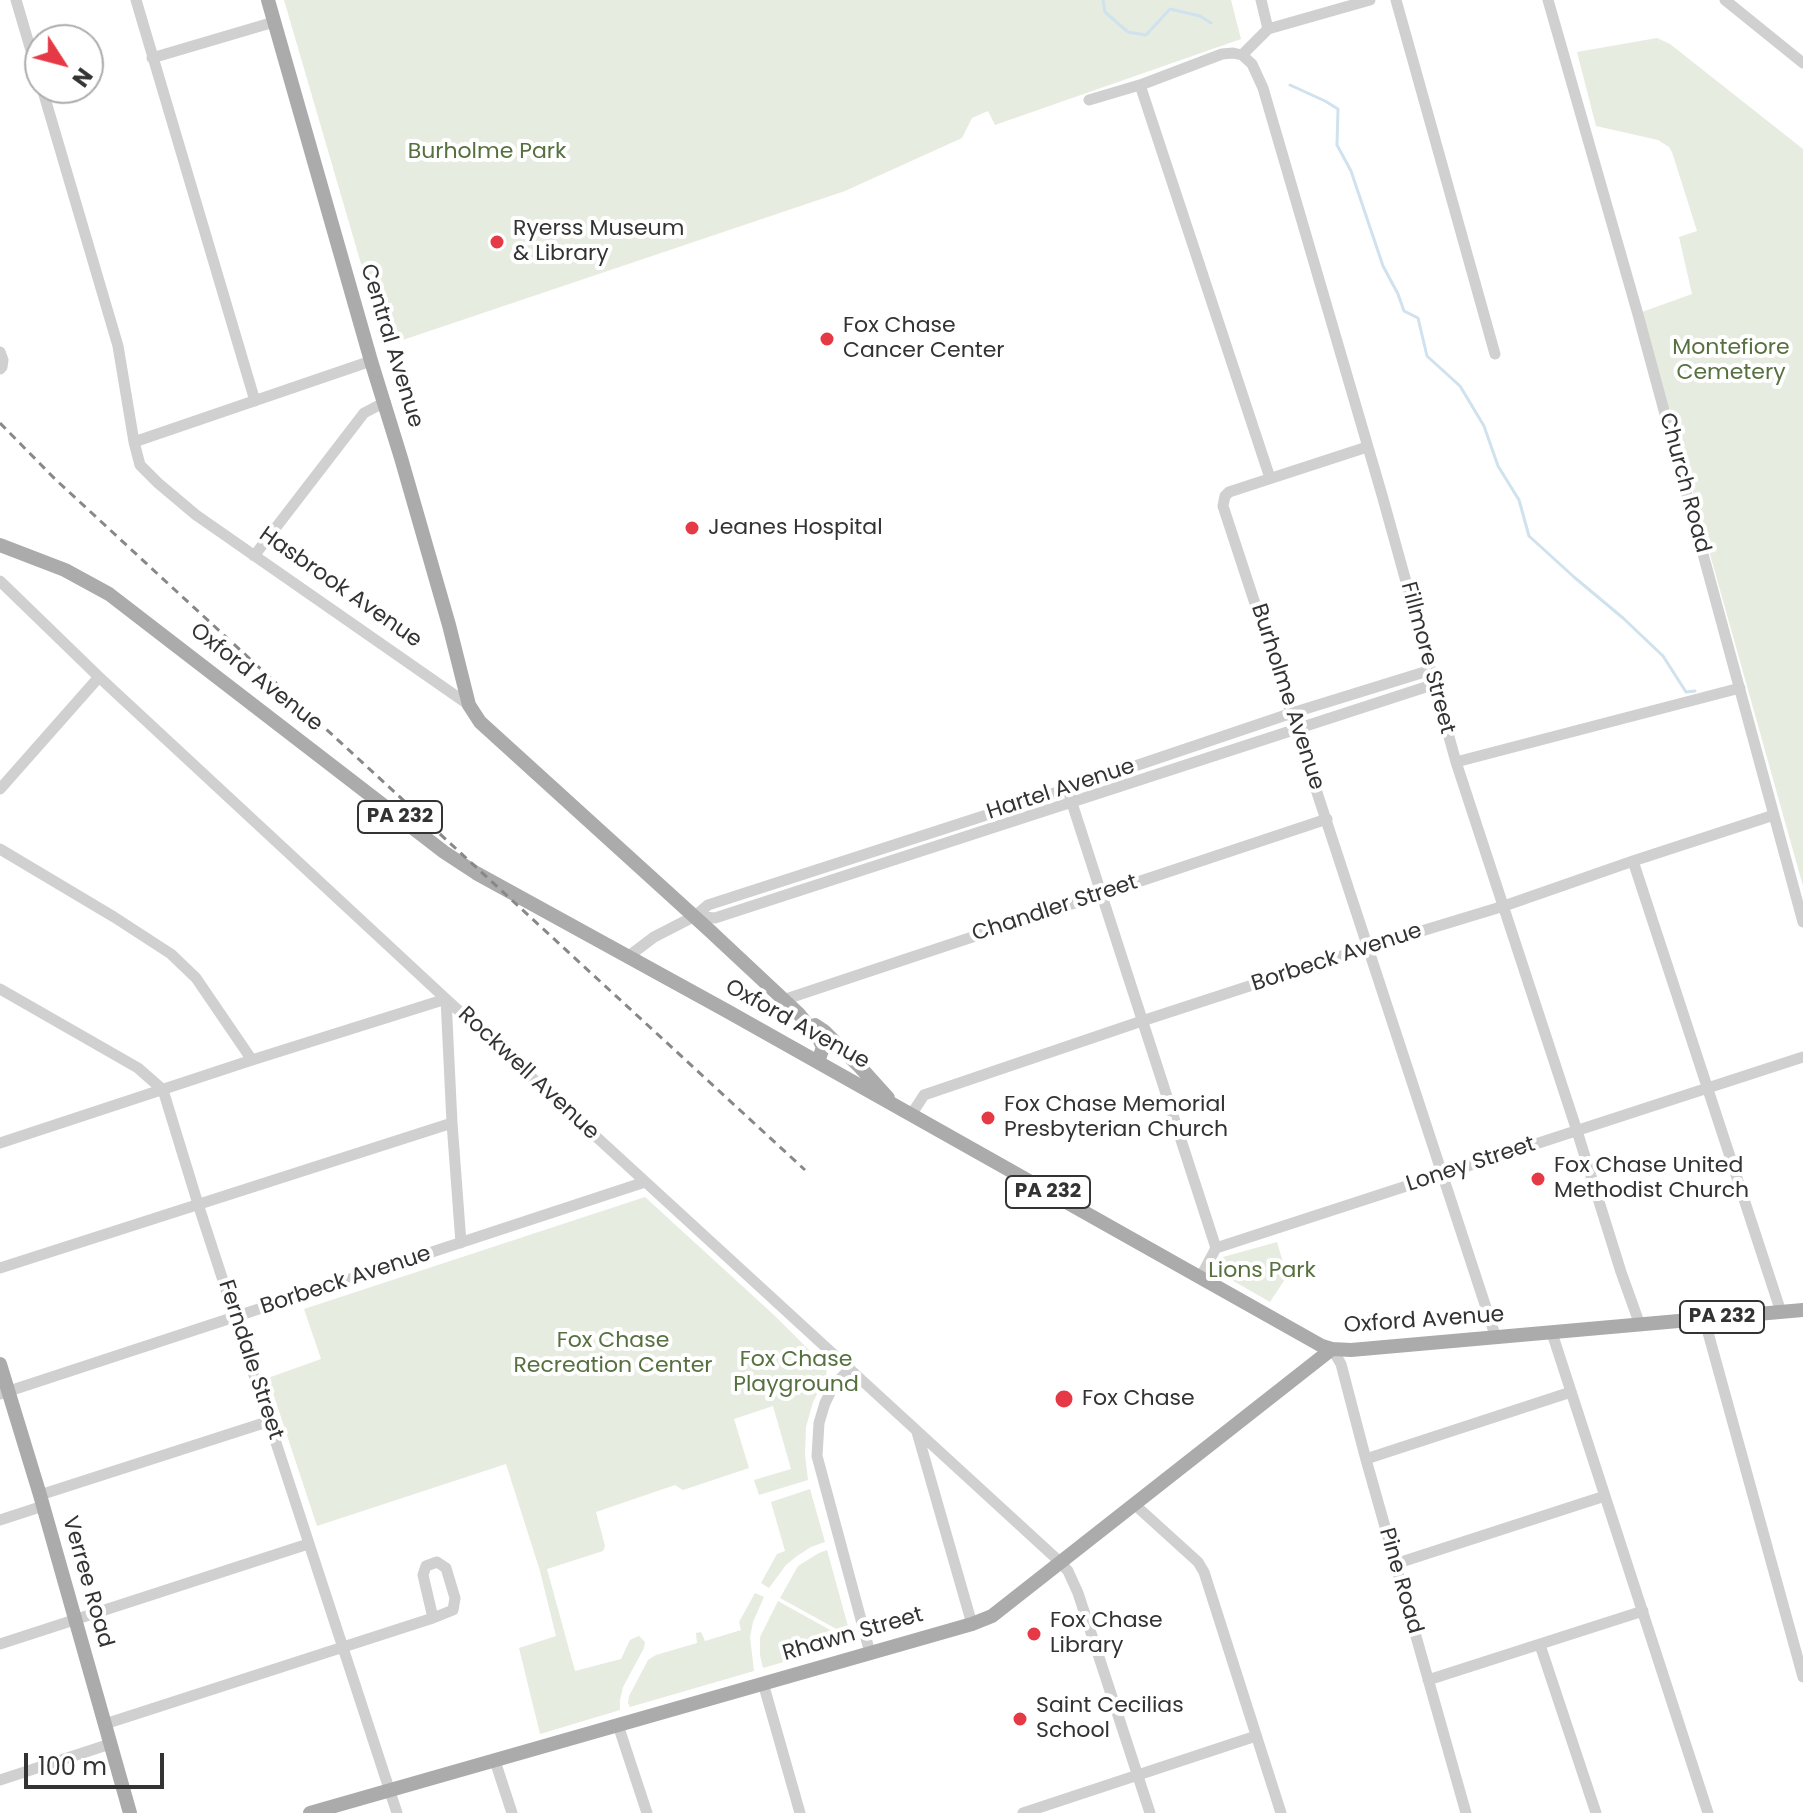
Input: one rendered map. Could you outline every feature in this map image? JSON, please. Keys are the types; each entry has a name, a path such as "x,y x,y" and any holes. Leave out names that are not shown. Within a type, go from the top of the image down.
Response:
{"main road":[{"name":"Central Avenue","path":"268,0 469,705"},
{"name":"Oxford Avenue","path":"0,545 65,570 109,594 461,864 1313,1342 1332,1349 1351,1350 1640,1325"},
{"name":"Hasbrook Avenue","path":"469,705 480,722 695,916 783,1000 824,1031 869,1075 896,1107"},
{"name":"Hasbrook Avenue","path":"799,1014 822,1044 823,1051 818,1062"},
{"name":"PA 232","path":"1640,1325 1803,1310"},
{"name":"Rhawn Street","path":"310,1813 992,1616 1332,1349"},
{"name":"Verree Road","path":"0,1364 4,1393 42,1500 130,1813"}],"street":[{"path":"16,0 24,27"},
{"path":"136,0 255,401"},
{"path":"1261,0 1268,29"},
{"path":"1089,100 1140,85 1222,54 1242,55 1268,29 1370,0"},
{"path":"1396,0 1495,354"},
{"name":"Church Road","path":"1548,0 1637,311 1803,922"},
{"path":"1725,0 1803,63"},
{"path":"152,58 274,22"},
{"name":"Fillmore Street","path":"1242,55 1252,64 1263,88 1456,762 1640,1325"},
{"path":"1140,85 1270,478"},
{"name":"Hasbrook Avenue","path":"47,104 118,346 140,465 196,515 469,705"},
{"path":"0,352 3,360 0,369"},
{"path":"134,442 371,361"},
{"path":"254,556 364,413 385,402"},
{"name":"Burholme Avenue","path":"1367,447 1229,492 1223,506 1496,1338"},
{"name":"Rockwell Avenue","path":"0,581 446,999 1060,1562 1078,1593 1150,1813"},
{"name":"Hartel Avenue","path":"1069,795 1292,713 1431,670"},
{"path":"0,789 99,677"},
{"name":"Hartel Avenue","path":"629,956 654,937 695,916 708,905 1435,684"},
{"path":"1456,762 1740,688"},
{"path":"1069,795 1216,1248 1200,1278"},
{"name":"Borbeck Avenue","path":"911,1115 924,1095 1774,815"},
{"name":"Chandler Street","path":"783,1000 1327,819"},
{"path":"0,849 171,954 196,978 252,1060"},
{"path":"1633,861 1781,1312"},
{"path":"0,989 138,1068 163,1090"},
{"path":"0,1143 446,999 461,1243"},
{"name":"Loney Street","path":"1216,1248 1803,1057"},
{"name":"Ferndale Street","path":"163,1090 397,1813"},
{"path":"0,1268 452,1123"},
{"name":"Borbeck Avenue","path":"4,1393 645,1182"},
{"path":"1704,1318 1803,1677"},
{"path":"1552,1333 1708,1813"},
{"name":"Pine Road","path":"1332,1349 1341,1364 1466,1813"},
{"path":"850,1369 834,1385 825,1403 819,1423 817,1456 870,1653"},
{"path":"1366,1459 1571,1392"},
{"path":"0,1520 42,1500 270,1421"},
{"path":"917,1431 972,1624"},
{"path":"1395,1564 1605,1496"},
{"path":"1134,1504 1198,1562 1204,1572 1281,1813"},
{"path":"0,1644 308,1544"},
{"path":"105,1724 433,1618 453,1610 455,1604 446,1568 437,1562 426,1566 423,1575 433,1618"},
{"path":"1428,1680 1643,1611"},
{"path":"1540,1645 1596,1813"},
{"path":"763,1683 800,1813"},
{"path":"618,1725 647,1813"},
{"path":"1023,1813 1256,1736"},
{"path":"0,1780 110,1744"},
{"path":"495,1761 512,1813"}],"green space":[{"name":"Burholme Park","path":"284,0 1231,0 1241,39 995,125 988,111 972,118 962,138 845,191 385,346"},
{"name":"Montefiore Cemetery","path":"1657,38 1670,44 1803,149 1803,886 1642,312 1692,294 1679,237 1697,231 1669,147 1658,140 1596,126 1577,52"},
{"name":"Fox Chase Recreation Center","path":"645,1197 827,1368 806,1427 808,1480 759,1495 754,1480 791,1469 773,1406 734,1419 749,1468 683,1490 675,1485 596,1512 605,1546 603,1551 547,1569 575,1671 621,1659 630,1640 639,1636 645,1642 644,1648 623,1687 620,1710 540,1734 519,1648 556,1636 540,1571 506,1464 317,1526 268,1378 321,1359 304,1309"},
{"name":"Lions Park","path":"1277,1242 1287,1276 1270,1302 1216,1271 1223,1257"},
{"path":"810,1489 825,1542 811,1547 786,1565 769,1588 761,1583 777,1554 785,1551 771,1502"},
{"path":"827,1550 851,1637 780,1598 798,1566"},
{"path":"755,1593 764,1597 750,1637 754,1671 630,1707 629,1696 648,1660 697,1643 696,1633 701,1632 705,1641 741,1630 739,1622"},
{"path":"778,1601 849,1643 763,1668 760,1637"}],"waterway":[{"path":"1103,0 1105,12 1128,32 1146,35 1170,9 1200,16 1211,23"},
{"path":"1290,85 1338,109 1337,145 1351,171 1383,266 1404,311 1418,318 1427,356 1460,386 1484,426 1498,466 1519,500 1529,536 1663,656 1686,692 1695,691"}],"railway":[{"path":"0,423 55,479 805,1170"}],"place":[{"name":"Ryerss Museum & Library","path":"497,242"},
{"name":"Fox Chase Cancer Center","path":"827,339"},
{"name":"Jeanes Hospital","path":"692,528"},
{"name":"Fox Chase Memorial Presbyterian Church","path":"988,1118"},
{"name":"Fox Chase United Methodist Church","path":"1538,1179"},
{"name":"Fox Chase","path":"1064,1399"},
{"name":"Fox Chase Library","path":"1034,1634"},
{"name":"Saint Cecilias School","path":"1020,1719"}],"park label":[{"name":"Fox Chase Playground","path":"796,1372"}]}
